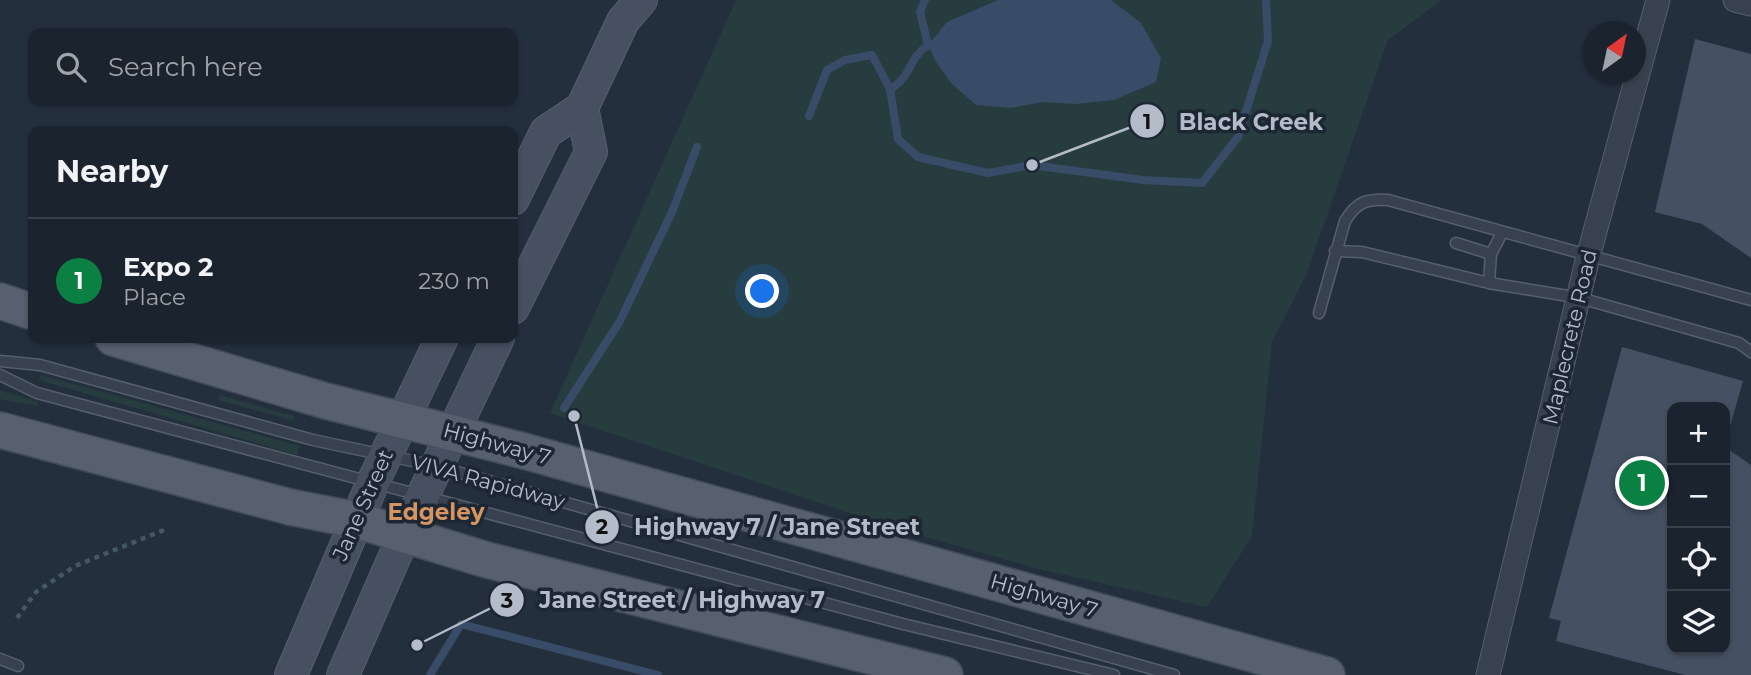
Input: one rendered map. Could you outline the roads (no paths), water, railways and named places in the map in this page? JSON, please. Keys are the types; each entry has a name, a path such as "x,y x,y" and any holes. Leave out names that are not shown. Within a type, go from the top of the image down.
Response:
{"main road":[{"path":"518,189 546,132 582,108 629,7"},
{"path":"518,298 590,152 582,108"},
{"path":"0,301 28,310"},
{"path":"0,328 28,331"},
{"name":"Highway 7","path":"130,343 326,401 402,418 1327,675"},
{"name":"Jane Street","path":"290,675 356,520 440,343"},
{"path":"343,675 422,495 496,343"},
{"path":"0,430 290,508 356,520 487,560 945,675"}],"street":[{"name":"Maplecrete Road","path":"1489,675 1588,257 1658,0"},
{"path":"1735,0 1751,4"}],"lane":[{"path":"1319,313 1345,221 1353,208 1369,199 1388,200 1751,300"},
{"path":"1489,284 1491,254 1502,233"},
{"path":"1456,243 1491,254"},
{"path":"1335,251 1362,252 1489,284 1580,298 1739,343 1751,352"},
{"name":"VIVA Rapidway","path":"0,361 40,365 313,440 379,469 422,495 903,624 1114,675"},
{"name":"VIVA Rapidway","path":"0,375 37,393 379,469 436,466 1174,675"},
{"path":"0,659 18,666"}],"water":[{"path":"998,0 1111,0 1141,23 1161,58 1156,82 1114,100 1075,104 1043,102 1011,108 976,105 952,84 928,45 947,22"}],"waterway":[{"path":"890,89 902,79 916,57 928,45 920,12 925,0"},
{"path":"809,116 827,70 845,60 872,55 890,89 898,139 918,157 988,173 1032,165 1143,180 1202,183 1238,137 1268,41 1266,0"},
{"path":"564,408 620,321 672,212 697,147"},
{"path":"430,675 461,624 658,675"}],"place":[{"name":"Black Creek","path":"1032,165"},
{"name":"Highway 7 / Jane Street","path":"574,416"},
{"name":"Expo 2","path":"1642,483"},
{"name":"Jane Street / Highway 7","path":"417,645"}],"district":[{"name":"Edgeley","path":"436,512"}]}
